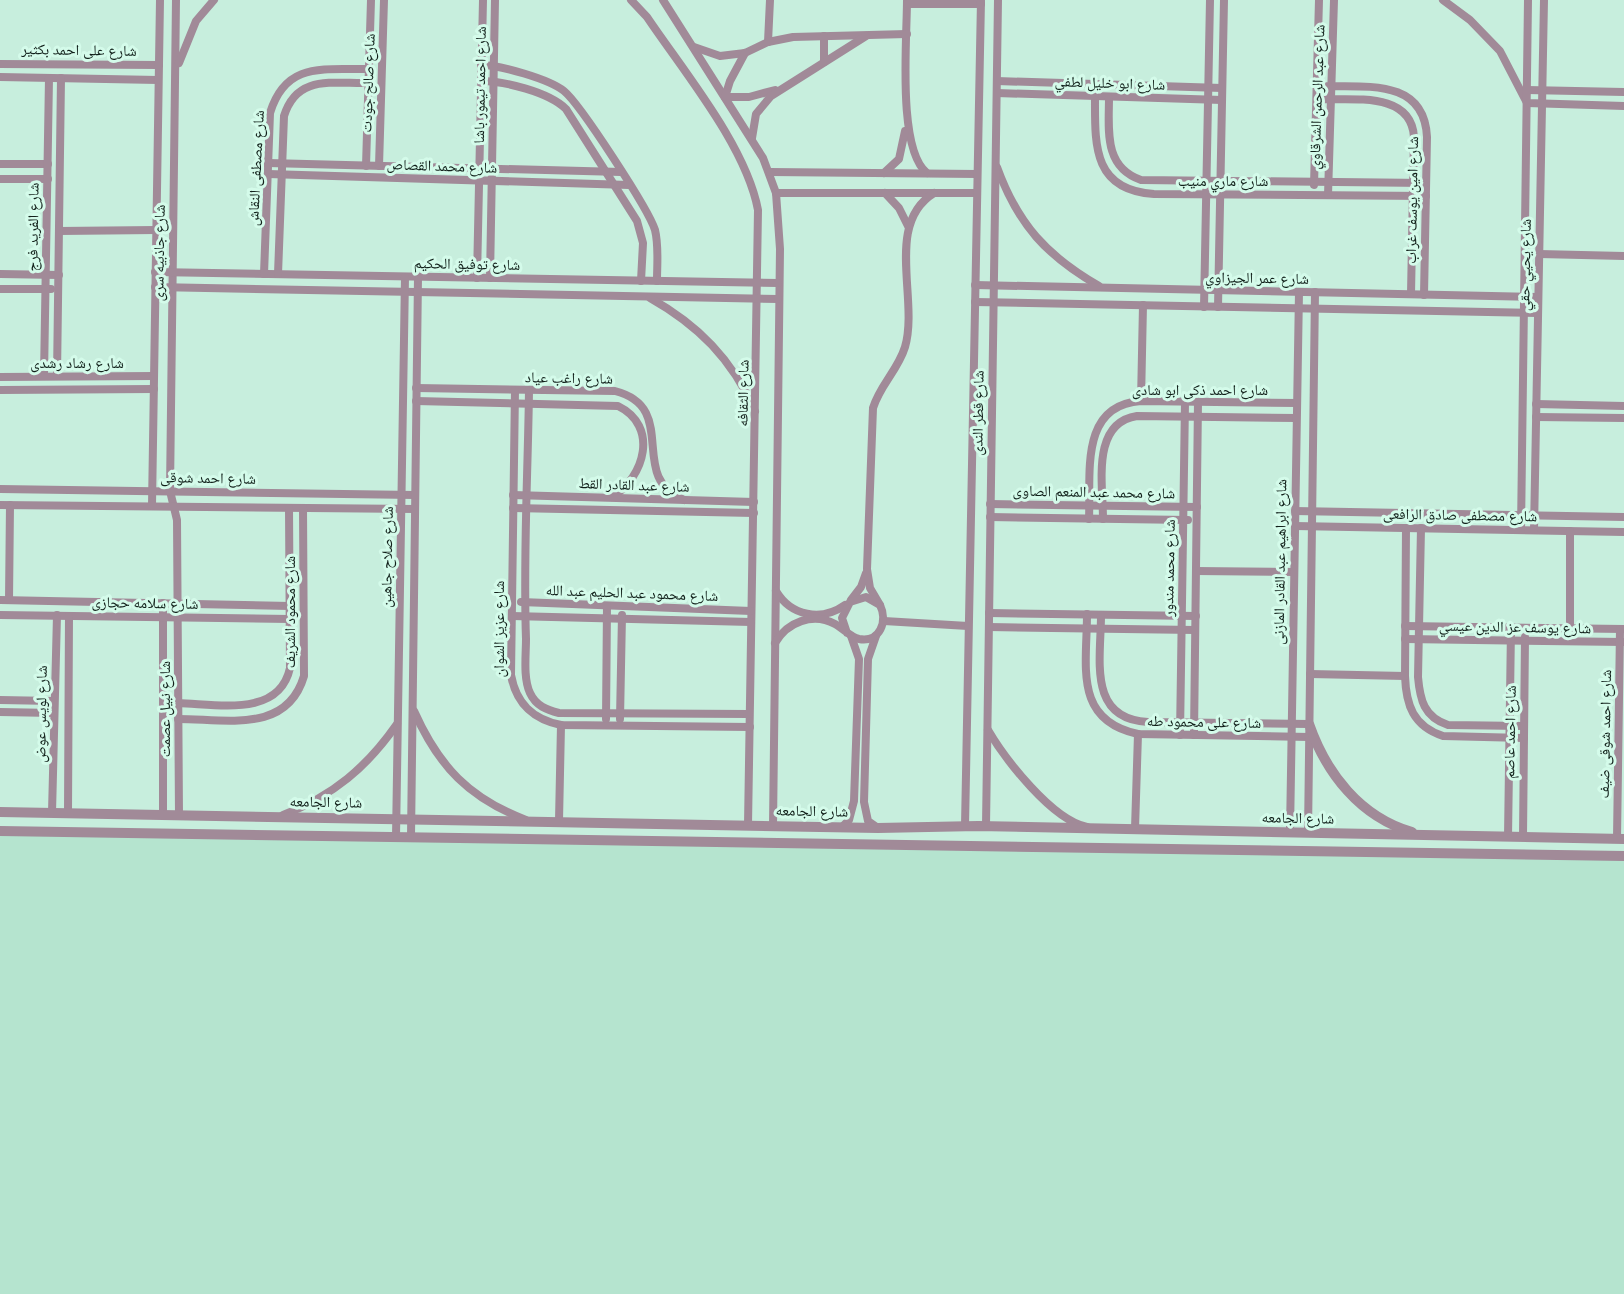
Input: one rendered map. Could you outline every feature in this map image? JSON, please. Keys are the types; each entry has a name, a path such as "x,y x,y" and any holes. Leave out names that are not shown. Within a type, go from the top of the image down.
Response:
{"street":[{"name":"شارع جاذبيه سرى","path":"152,506 160,0"},
{"name":"شارع جاذبيه سرى","path":"176,0 170,491 177,520 177,603"},
{"path":"175,84 186,41 196,21 214,0"},
{"name":"شارع صالح جودت","path":"366,166 371,0"},
{"name":"شارع صالح جودت","path":"379,166 384,0"},
{"name":"شارع احمد تيمور باشا","path":"477,278 483,0"},
{"name":"شارع احمد تيمور باشا","path":"490,278 495,0"},
{"name":"شارع الثقافه","path":"631,0 647,17 733,144 746,169 758,210 748,825"},
{"path":"663,0 752,139 770,172 776,193 779,230 773,826"},
{"path":"768,42 770,0"},
{"name":"شارع قطر الندى","path":"986,826 998,0"},
{"path":"1204,307 1210,0"},
{"path":"1218,307 1224,0"},
{"name":"شارع عبد الرحمن الشرقاوي","path":"1314,195 1319,0"},
{"name":"شارع عبد الرحمن الشرقاوي","path":"1328,195 1334,0"},
{"path":"1443,0 1470,20 1493,43 1527,103 1624,105"},
{"name":"شارع يحيي حقي","path":"1521,530 1528,0"},
{"name":"شارع يحيي حقي","path":"1534,530 1544,0"},
{"path":"927,173 920,168 913,153 907,119 907,2 981,2"},
{"name":"شارع قطر الندى","path":"965,826 981,2"},
{"path":"693,47 720,56 745,52 768,42 793,37 907,34"},
{"path":"752,139 754,119 759,109 781,88 868,35"},
{"path":"824,36 824,62"},
{"path":"725,97 730,81 745,52"},
{"path":"369,84 310,84 301,89 293,77 306,70 369,66 382,62"},
{"name":"شارع على احمد بكثير","path":"0,64 159,65"},
{"path":"481,65 494,65 554,86 567,93 648,214 655,232 657,281"},
{"name":"شارع على احمد بكثير","path":"0,77 158,80"},
{"name":"شارع مصطفى النقاش","path":"264,274 270,113 282,87 293,77"},
{"name":"شارع الفريد فرج","path":"44,376 49,78"},
{"name":"شارع الفريد فرج","path":"57,376 61,78"},
{"path":"481,81 493,81 556,99 566,109 615,184 641,231 641,281"},
{"name":"شارع ابو خليل لطفي","path":"997,81 1222,88"},
{"name":"شارع امين يوسف غراب","path":"1317,86 1392,89 1419,106 1426,126 1424,295"},
{"path":"725,97 755,96 781,88"},
{"name":"شارع مصطفى النقاش","path":"279,274 284,116 293,96 301,89"},
{"path":"1527,90 1624,93"},
{"name":"شارع ابو خليل لطفي","path":"997,93 1222,100"},
{"name":"شارع ماري منيب","path":"1095,96 1096,148 1104,169 1111,177 1130,190 1140,193 1426,196"},
{"name":"شارع ماري منيب","path":"1109,97 1111,153 1122,170 1131,177 1151,182 1426,183"},
{"name":"شارع امين يوسف غراب","path":"1317,99 1382,102 1402,109 1413,126 1412,294"},
{"path":"884,173 899,159 907,119"},
{"name":"شارع محمد القصاص","path":"268,163 621,172"},
{"path":"996,163 1007,195 1042,245 1076,273 1102,288"},
{"path":"0,164 48,164"},
{"path":"770,172 977,174"},
{"name":"شارع محمد القصاص","path":"268,174 629,185"},
{"path":"157,176 173,177"},
{"path":"0,179 48,179"},
{"path":"776,193 977,193"},
{"path":"885,193 899,208 908,227"},
{"path":"878,844 878,828 868,821 864,801 868,658 884,621 880,605 870,588 867,569 873,408 882,385 901,357 907,338 908,227 917,207 934,193"},
{"path":"59,231 156,230"},
{"path":"1539,254 1624,256"},
{"name":"شارع توفيق الحكيم","path":"156,272 778,283"},
{"path":"0,274 59,275"},
{"name":"شارع صلاح جاهين","path":"396,837 405,277"},
{"name":"شارع صلاح جاهين","path":"411,837 418,277"},
{"name":"شارع عمر الجيزاوي","path":"975,285 1538,297"},
{"name":"شارع توفيق الحكيم","path":"155,287 778,299"},
{"path":"0,289 58,289"},
{"name":"شارع ابراهيم عبد القادر المازنى","path":"1290,832 1299,292"},
{"name":"شارع ابراهيم عبد القادر المازنى","path":"1308,833 1315,292"},
{"path":"646,296 693,326 713,344 735,373 756,413"},
{"name":"شارع عمر الجيزاوي","path":"975,302 1538,313"},
{"path":"1141,401 1143,306"},
{"name":"شارع رشاد رشدى","path":"3,377 154,376"},
{"path":"3,377 3,390"},
{"name":"شارع راغب عياد","path":"416,388 615,391 635,398 648,414 657,478 673,495 684,500"},
{"name":"شارع رشاد رشدى","path":"3,390 154,389"},
{"name":"شارع عزيز الشوان","path":"515,390 511,675 519,699 537,717 561,724 750,727"},
{"name":"شارع عزيز الشوان","path":"529,390 525,616 527,680 530,693 537,703 547,710 559,713 749,714"},
{"name":"شارع راغب عياد","path":"416,401 608,404 628,411 640,433 642,458 632,482 612,497"},
{"name":"شارع احمد ذكى ابو شادى","path":"1089,519 1092,442 1099,424 1113,409 1141,401 1297,403"},
{"name":"شارع محمد مندور","path":"1180,735 1185,402"},
{"name":"شارع محمد مندور","path":"1194,735 1198,402"},
{"path":"1536,404 1624,406"},
{"name":"شارع احمد ذكى ابو شادى","path":"1103,519 1104,448 1110,429 1127,417 1296,417"},
{"path":"1536,417 1624,418"},
{"name":"شارع احمد شوقى","path":"0,489 415,495"},
{"name":"شارع عبد القادر القط","path":"513,495 754,502"},
{"name":"شارع محمد عبد المنعم الصاوى","path":"990,504 1197,507"},
{"name":"شارع احمد شوقى","path":"0,505 415,509"},
{"path":"4,600 10,505"},
{"name":"شارع محمود الشريف","path":"178,703 250,704 269,699 277,694 288,678 290,668 289,508"},
{"name":"شارع محمود الشريف","path":"178,719 267,717 278,713 295,698 304,676 303,508"},
{"name":"شارع عبد القادر القط","path":"513,508 754,513"},
{"name":"شارع مصطفى صادق الرافعى","path":"1295,511 1624,517"},
{"name":"شارع محمد عبد المنعم الصاوى","path":"990,517 1197,520"},
{"name":"شارع مصطفى صادق الرافعى","path":"1294,526 1624,532"},
{"path":"1406,528 1405,676 1408,706 1417,721 1431,733 1456,738 1524,738"},
{"path":"1421,528 1419,626 1421,702 1431,717 1448,725 1524,726"},
{"path":"1570,531 1570,628"},
{"path":"842,827 851,814 854,789 860,659 842,618 849,602 861,587 867,569"},
{"path":"1196,571 1294,572"},
{"path":"775,588 785,602 805,614 828,614 849,602 866,597 880,605"},
{"name":"شارع سلامه حجازى","path":"4,600 290,606"},
{"path":"87,602 88,616"},
{"name":"شارع محمود عبد الحليم عبد الله","path":"512,602 752,611"},
{"name":"شارع نبيل عصمت","path":"163,603 164,815"},
{"name":"شارع نبيل عصمت","path":"177,603 179,815"},
{"path":"606,725 608,606"},
{"path":"620,725 622,606"},
{"path":"989,613 1196,616"},
{"name":"شارع على محمود طه","path":"1087,614 1087,685 1095,709 1103,720 1114,727 1138,734 1309,737"},
{"name":"شارع سلامه حجازى","path":"0,615 290,619"},
{"name":"شارع لويس عوض","path":"52,813 57,615"},
{"name":"شارع على محمود طه","path":"1101,615 1101,682 1107,704 1125,719 1180,723 1309,724"},
{"name":"شارع لويس عوض","path":"68,813 69,616"},
{"name":"شارع محمود عبد الحليم عبد الله","path":"512,616 751,622"},
{"path":"775,643 788,627 808,619 830,621 849,634 863,639 876,635"},
{"path":"884,621 968,626"},
{"name":"شارع يوسف عز الدين عيسي","path":"1405,626 1622,629"},
{"path":"988,627 1196,630"},
{"name":"شارع احمد عاصم","path":"1508,837 1511,628"},
{"name":"شارع احمد عاصم","path":"1523,837 1526,628"},
{"name":"شارع احمد شوقى ضيف","path":"1620,839 1622,629"},
{"name":"شارع يوسف عز الدين عيسي","path":"1405,639 1622,642"},
{"path":"1310,674 1405,676"},
{"path":"0,700 54,701"},
{"path":"413,708 432,747 445,765 468,789 495,808 526,820"},
{"path":"0,712 54,713"},
{"path":"280,816 308,806 335,790 359,771 380,749 397,723"},
{"path":"559,821 561,724"},
{"path":"1309,724 1333,774 1354,798 1395,826 1433,836"},
{"path":"987,728 1013,767 1034,790 1082,826 1096,828"},
{"path":"1135,829 1138,734"},
{"name":"شارع الجامعه","path":"0,812 878,828 986,826 1620,839"},
{"path":"0,831 1624,856"}],"shaded area":[{"path":"0,827 1624,854 1624,1294 0,1294"}]}
